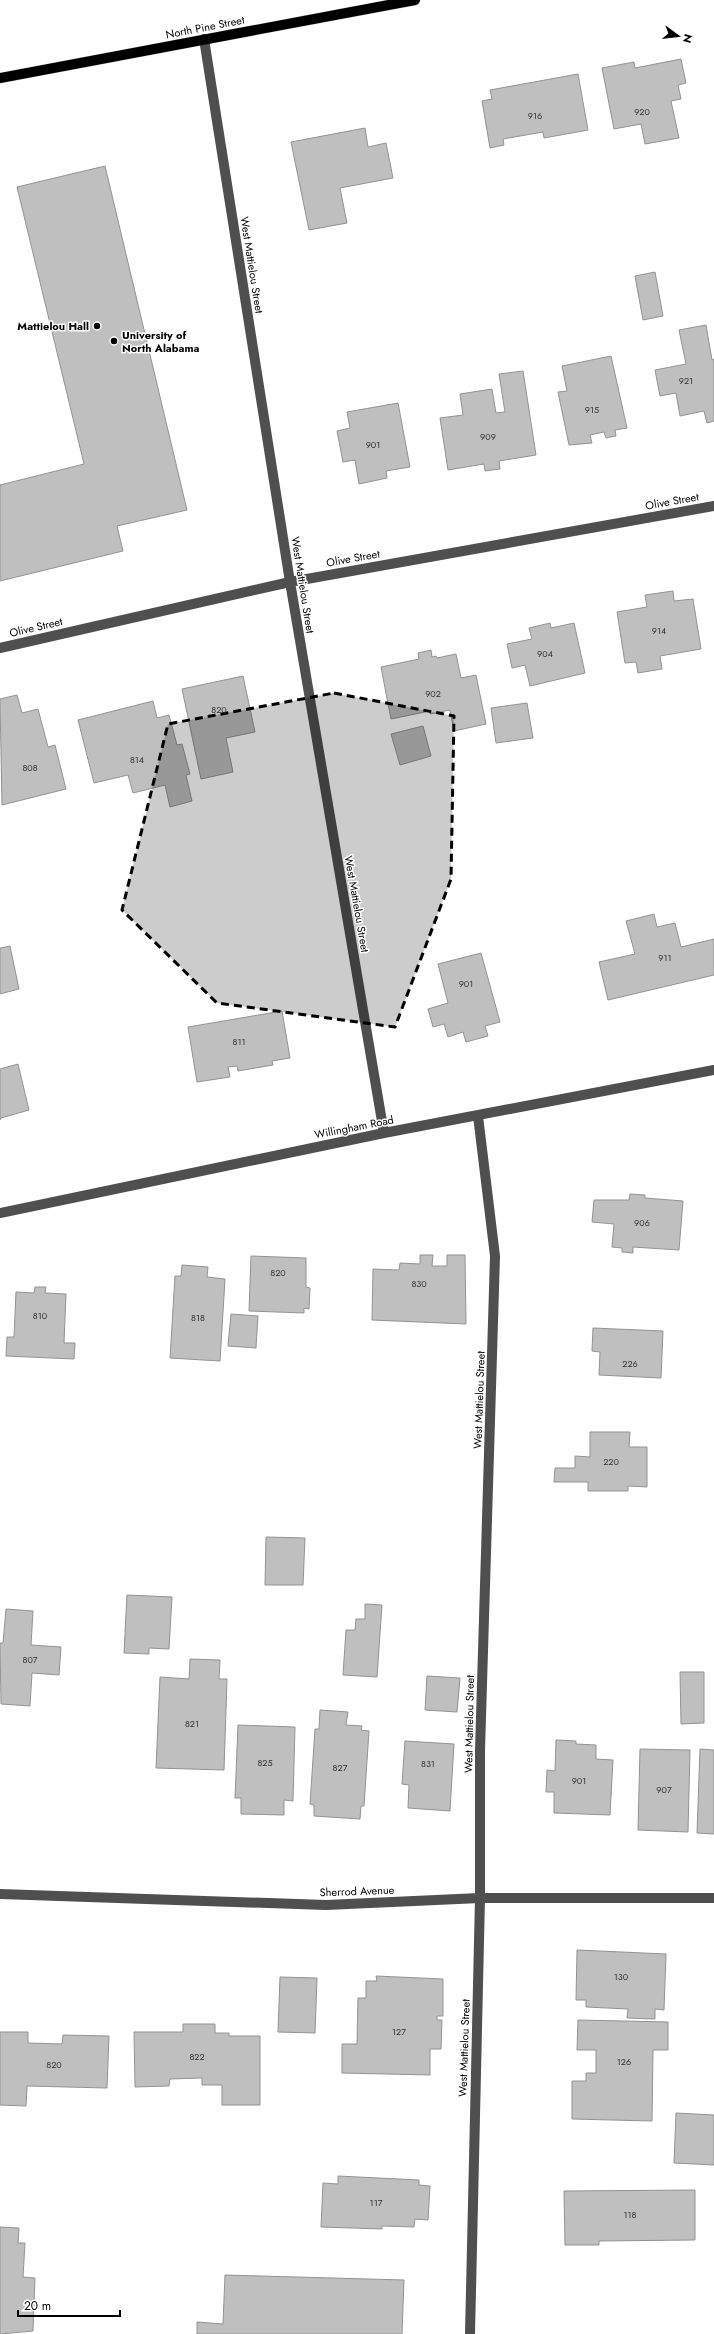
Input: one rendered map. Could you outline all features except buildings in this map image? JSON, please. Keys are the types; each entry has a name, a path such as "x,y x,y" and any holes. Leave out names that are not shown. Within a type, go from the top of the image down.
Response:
{"main road":[{"name":"North Pine Street","path":"0,78 416,0"}],"street":[{"name":"West Mattielou Street","path":"204,39 290,582 384,1133"},
{"name":"Olive Street","path":"0,648 290,582 714,506"},
{"name":"Willingham Road","path":"0,1213 384,1133 714,1070"},
{"name":"West Mattielou Street","path":"470,2334 480,1898 480,1750 496,1256 478,1116"},
{"name":"Sherrod Avenue","path":"0,1894 326,1905 480,1898 714,1898"}],"highlighted area":[{"path":"334,693 454,716 451,879 395,1027 217,1003 122,910 168,724"}],"place":[{"name":"Mattielou Hall","path":"97,326"},
{"name":"University of North Alabama","path":"114,341"}]}
